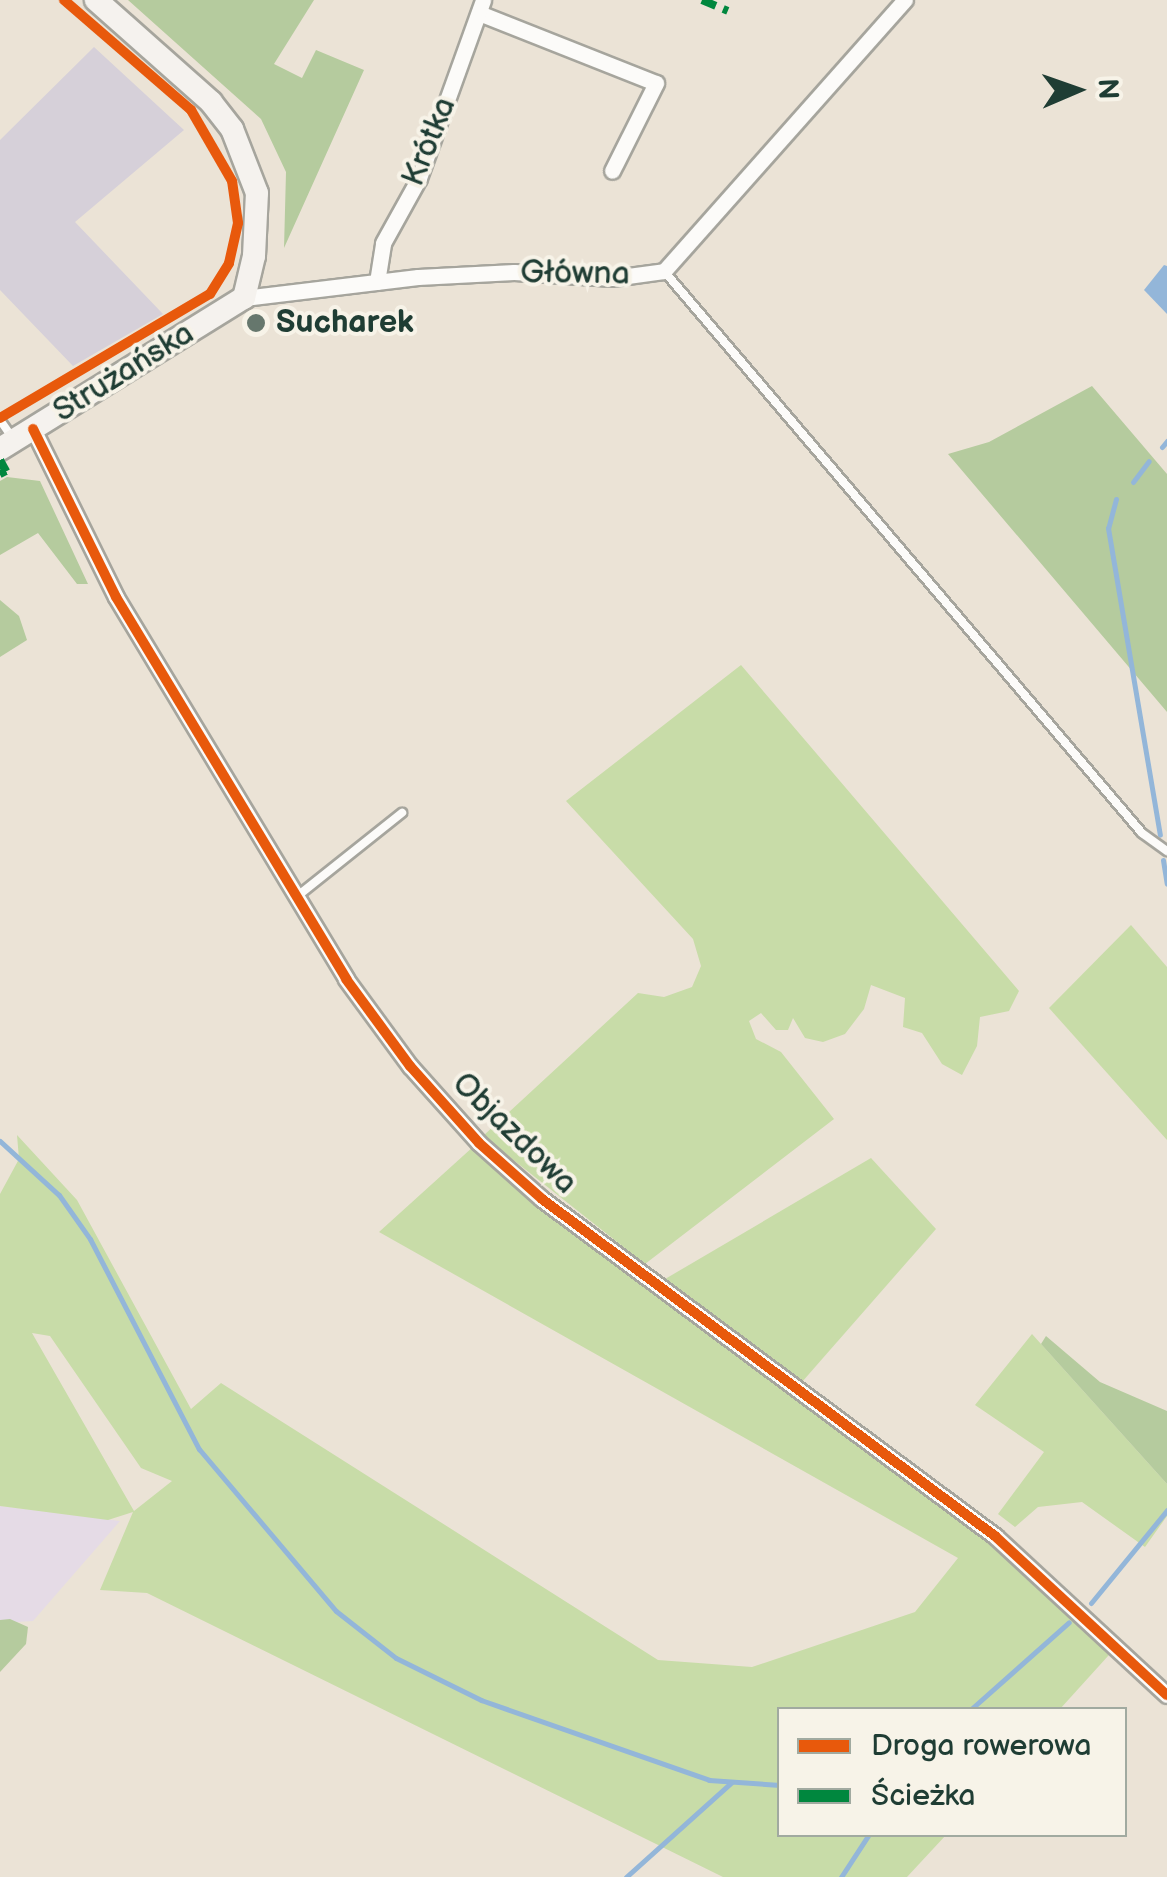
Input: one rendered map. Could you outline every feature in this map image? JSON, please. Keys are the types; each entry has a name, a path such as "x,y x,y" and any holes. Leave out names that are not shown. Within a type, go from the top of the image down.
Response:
{"main road":[{"path":"96,0 211,102 244,151 260,214 244,298"},
{"name":"Strużańska","path":"16,440 244,298"}],"street":[{"name":"Główna","path":"244,298 484,273 613,278 664,271 905,0"},
{"path":"481,6 656,83 612,171"},
{"name":"Krótka","path":"376,282 383,243 419,178 481,6"},
{"name":"Objazdowa","path":"16,440 116,597 376,1026 479,1143 708,1326 994,1536 1165,1688"}],"lane":[{"path":"664,271 1142,834 1167,851"},
{"path":"0,420 16,440"},
{"path":"295,898 402,814"}],"shaded area":[{"path":"94,47 184,130 75,222 163,314 73,366 0,290 0,140"},
{"path":"0,1506 120,1521 33,1621 0,1623"}],"green space":[{"path":"128,0 314,0 274,64 302,78 316,50 364,70 284,248 286,172 261,119"},
{"path":"1092,386 1167,474 1167,712 948,454 989,442"},
{"path":"7,477 40,481 88,584 77,584 38,533 0,555 0,481"},
{"path":"0,600 19,616 27,640 0,657"},
{"path":"741,665 1019,991 1009,1011 980,1017 977,1046 962,1075 942,1064 922,1033 903,1027 905,998 871,985 864,1009 845,1034 823,1042 805,1038 793,1018 788,1030 776,1030 761,1013 749,1021 756,1039 781,1052 834,1119 645,1264 483,1136 638,993 664,997 692,987 701,966 693,939 566,801"},
{"path":"1131,925 1167,967 1167,1140 1049,1008"},
{"path":"17,1135 77,1200 191,1409 221,1383 658,1660 752,1667 915,1612 958,1558 379,1232 474,1146 508,1182 977,1531 1068,1610 1069,1618 1118,1645 1062,1707 777,1707 777,1837 944,1837 907,1877 723,1877 147,1593 100,1590 133,1512 108,1520 0,1506 0,1194 19,1159","holes":["32,1333 50,1336 141,1468 172,1481 134,1511"]},
{"path":"871,1158 936,1229 802,1382 660,1282"},
{"path":"1032,1334 1167,1484 1167,1516 1145,1547 1082,1502 1038,1507 1015,1527 998,1514 1044,1452 975,1405"},
{"path":"1046,1336 1100,1382 1167,1411 1167,1484 1041,1344"},
{"path":"10,1619 28,1627 26,1644 0,1672 0,1620"}],"water":[{"path":"1167,266 1167,314 1144,290"}],"waterway":[{"path":"1162,447 1167,441"},
{"path":"1133,482 1149,461"},
{"path":"1116,499 1108,528 1160,835"},
{"path":"1163,860 1167,884"},
{"path":"0,1141 59,1195 90,1239 199,1449 336,1611 396,1658 481,1700 709,1780 777,1785"},
{"path":"1091,1603 1167,1510"},
{"path":"973,1707 1069,1622"},
{"path":"626,1877 732,1782"},
{"path":"841,1877 867,1837"}],"marked path":[{"path":"702,0 728,11"},
{"path":"0,460 6,471 0,474"}],"cycle path":[{"path":"0,418 210,294 229,263 238,223 232,181 191,110 64,0"},
{"path":"33,429 116,597 346,979 410,1066 479,1143 542,1199 995,1536 1167,1695"}],"place":[{"name":"Sucharek","path":"256,323"}]}
